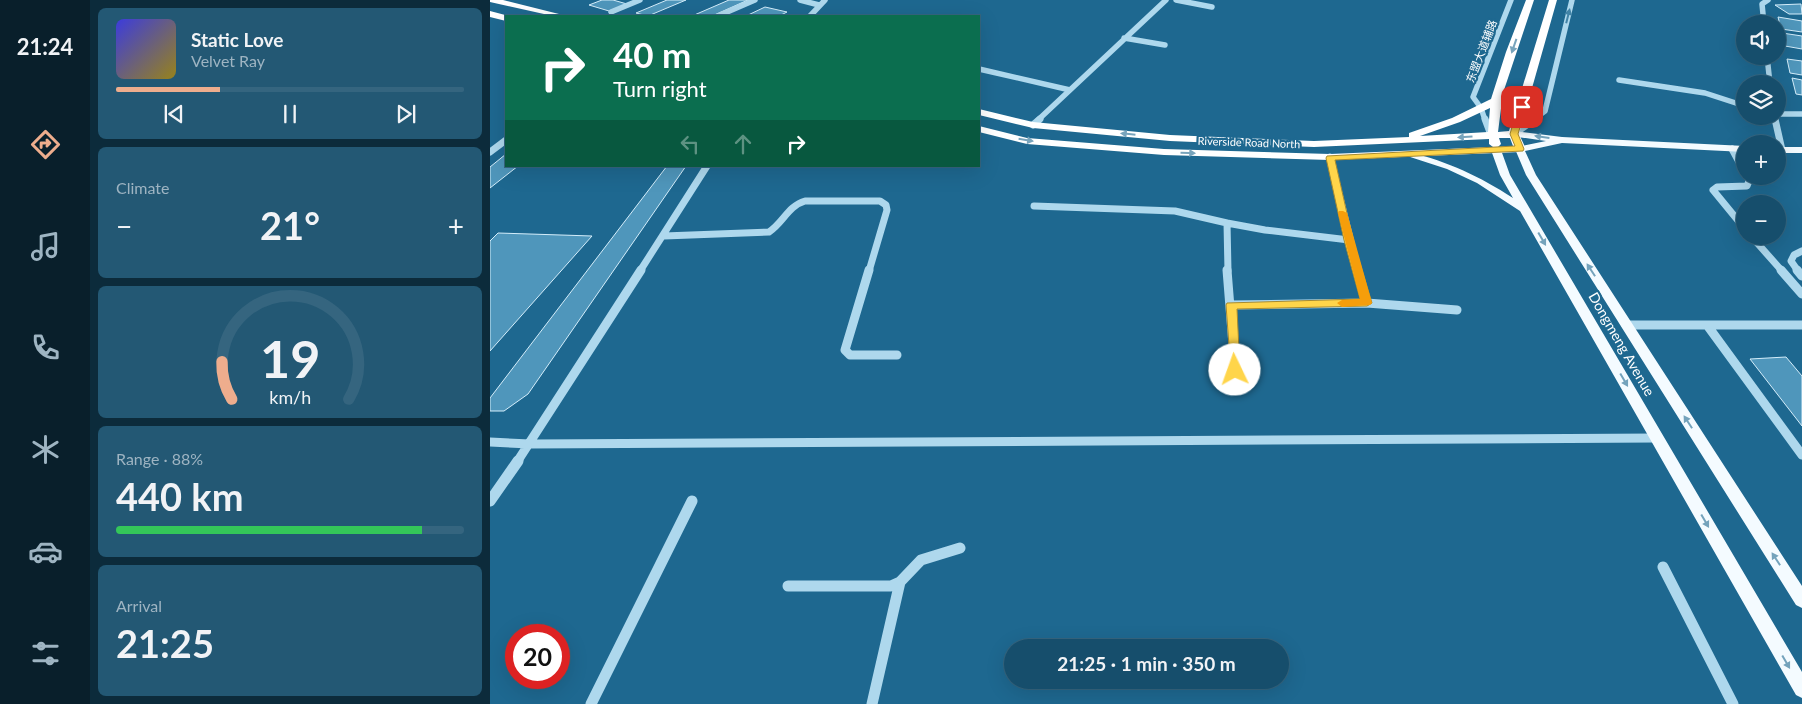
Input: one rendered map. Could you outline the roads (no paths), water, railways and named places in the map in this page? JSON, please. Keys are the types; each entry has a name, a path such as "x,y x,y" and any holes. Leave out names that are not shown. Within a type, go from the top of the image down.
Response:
{"highway":[{"path":"492,0 559,15"},
{"name":"Dongmeng Avenue","path":"1496,150 1491,135 1495,102 1530,0"},
{"path":"1514,134 1553,0"},
{"path":"490,14 505,18"},
{"path":"1393,141 1456,120 1495,102"},
{"name":"Riverside Road North","path":"980,112 1033,125 1170,138 1314,144 1514,134"},
{"name":"Riverside Road North","path":"980,129 1027,141 1154,151 1330,158 1520,149"},
{"name":"Dongmeng Avenue","path":"1514,134 1520,149"}],"main road":[{"path":"1514,134 1562,140 1736,150"},
{"path":"1520,149 1562,140"},
{"name":"Dongmeng Avenue","path":"1520,149 1531,175 1802,600"},
{"name":"Dongmeng Avenue","path":"1496,150 1505,175 1802,689"},
{"path":"1786,150 1802,150"},
{"path":"1410,155 1450,167 1465,174 1525,210"}],"street":[{"path":"611,12 640,0"},
{"path":"720,15 755,0"},
{"path":"800,0 820,5"},
{"path":"811,15 825,0"},
{"path":"1033,125 1166,0"},
{"path":"1176,0 1212,7"},
{"name":"东盟大道辅路","path":"1491,135 1481,108 1474,97 1511,0"},
{"path":"1514,134 1545,111 1572,0"},
{"path":"1763,15 1762,4 1768,0"},
{"path":"1124,38 1165,45"},
{"path":"980,69 1070,90"},
{"path":"1619,80 1705,93 1736,103"},
{"path":"1786,114 1802,114"},
{"path":"490,152 505,141"},
{"path":"1732,150 1736,157"},
{"path":"1330,158 1348,240 1367,303"},
{"path":"490,501 530,444 706,167"},
{"path":"1736,219 1714,193 1714,190 1748,185"},
{"path":"664,236 769,232 781,223 790,207 797,202 880,202 886,205 887,210 845,350 850,355 897,356"},
{"path":"1034,206 1175,212 1265,230 1348,240"},
{"path":"1227,223 1227,264 1235,370"},
{"path":"1759,245 1802,294"},
{"path":"1802,252 1794,255 1791,261 1802,276"},
{"path":"1231,305 1367,303 1457,310"},
{"path":"1626,325 1802,325"},
{"path":"1708,325 1802,455"},
{"path":"490,442 530,444 1657,438"},
{"path":"591,704 692,501"},
{"path":"788,586 892,586 900,582 921,560 960,548"},
{"path":"1663,567 1733,704"},
{"path":"872,704 900,582"}]}
